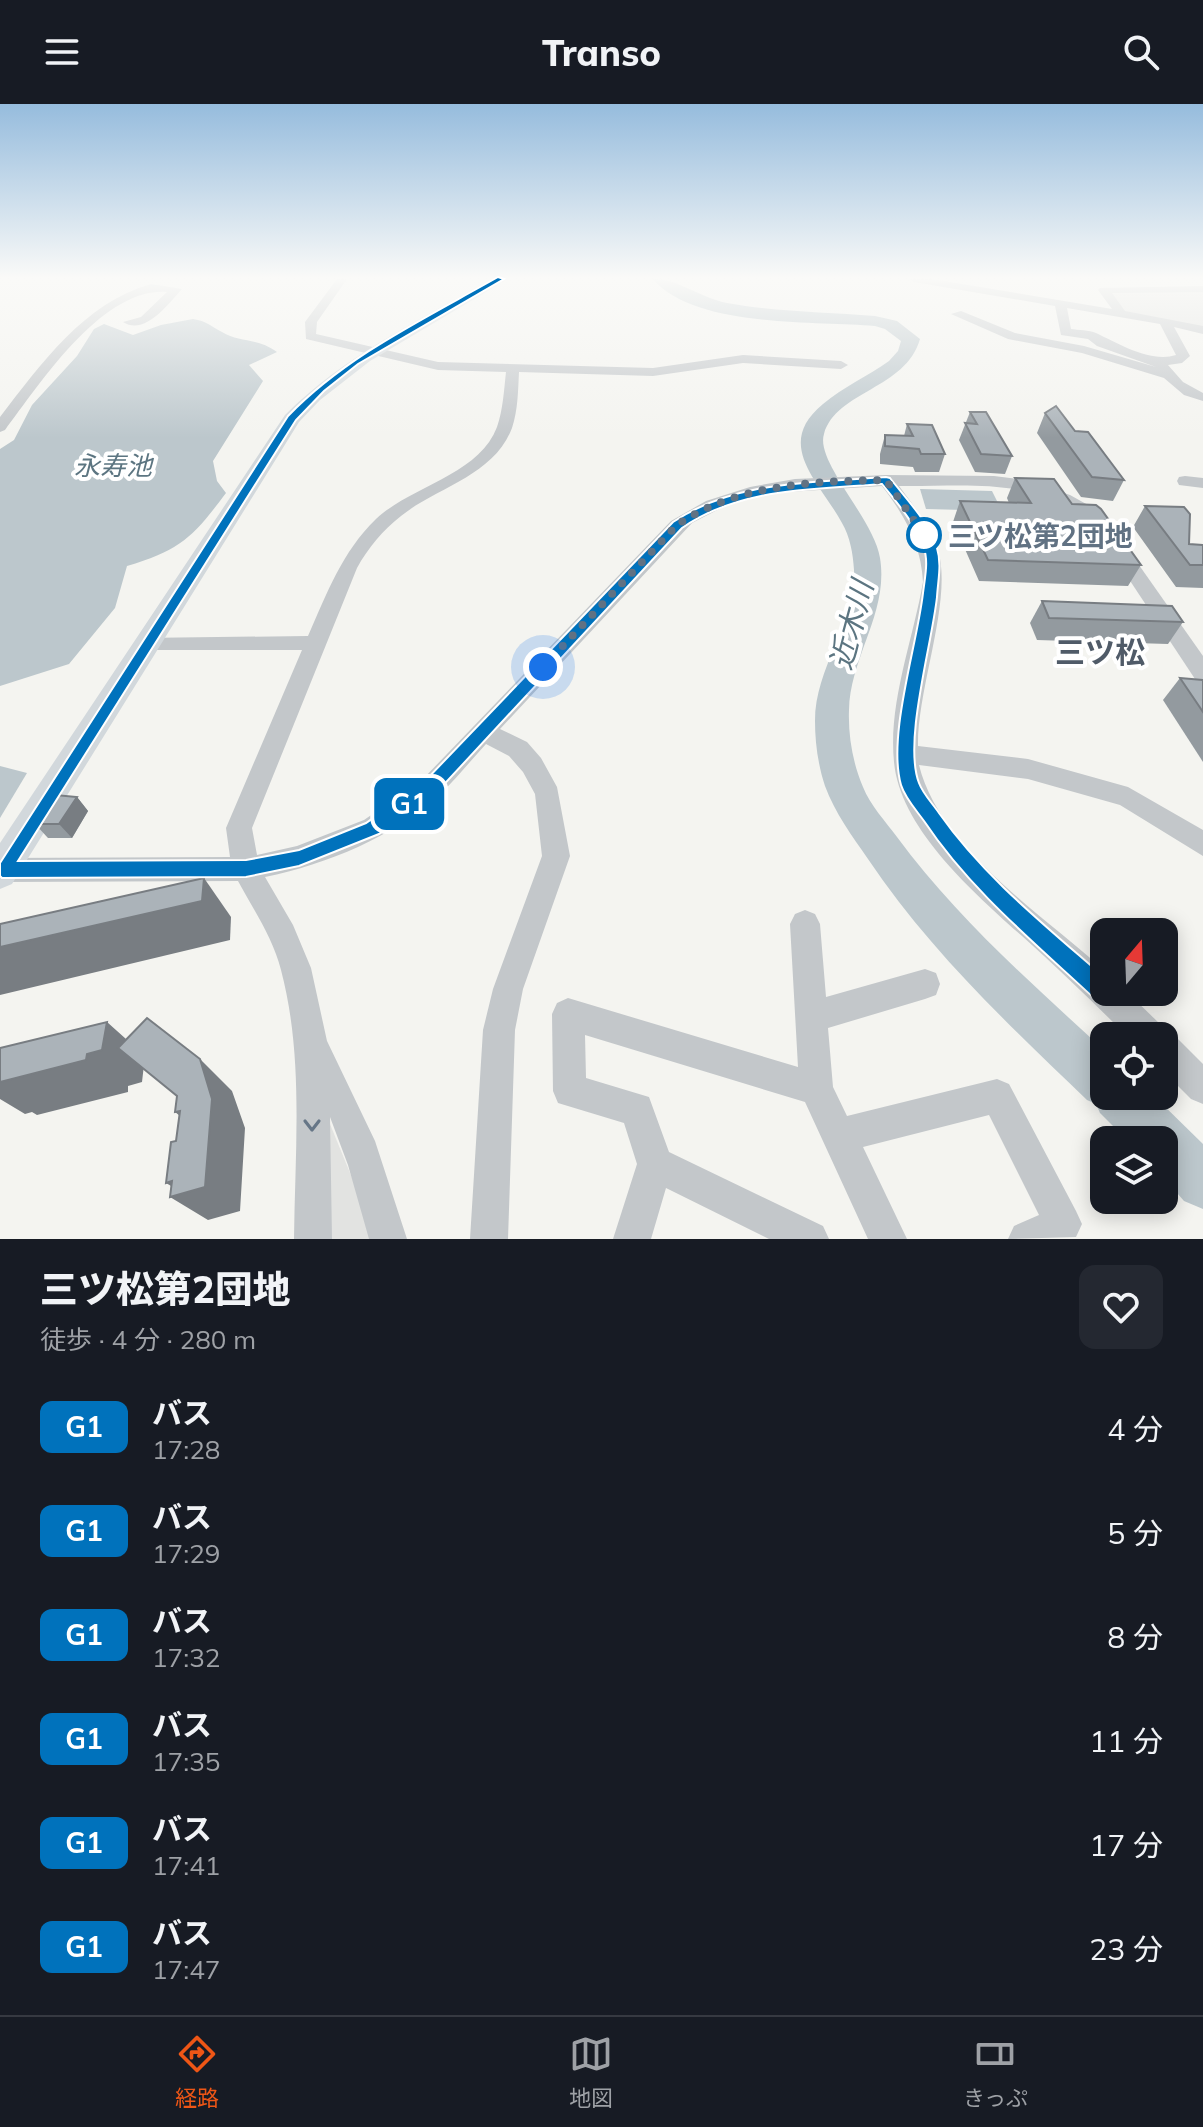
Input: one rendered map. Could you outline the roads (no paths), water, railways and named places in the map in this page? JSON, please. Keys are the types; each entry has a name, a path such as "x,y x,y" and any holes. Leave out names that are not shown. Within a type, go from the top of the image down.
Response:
{"main road":[{"path":"1,871 292,419 331,380 407,332"}],"street":[{"path":"0,427 59,345 72,332"},
{"path":"42,370 82,332"},
{"path":"310,332 310,336 438,366 653,372 743,359 841,365"},
{"path":"1002,332 1163,368 1183,356 1171,332"},
{"path":"1065,332 1092,336 1101,343 1163,368 1185,391 1203,397"},
{"path":"313,1239 312,1047 296,968 283,935 246,869 239,828 347,568 360,547 398,510 481,459 496,443 503,431 513,367"},
{"path":"877,480 919,524 930,547 933,563 933,582 911,703 906,754 910,787 952,847 990,889 1135,1022"},
{"path":"1,871 246,869 299,858 373,828 431,787 677,525 701,509 728,499 778,488 877,480 985,481 1025,485 1063,498 1086,511 1127,561 1203,673"},
{"path":"1185,481 1203,483"},
{"path":"147,643 315,643"},
{"path":"483,731 518,749 532,765 548,794 556,856 508,989 499,1030 489,1239"},
{"path":"906,754 1028,769 1128,797 1203,844"},
{"path":"805,924 816,1089 888,1239"},
{"path":"809,1018 925,984"},
{"path":"632,1239 655,1164 637,1109 570,1091 568,1014 816,1089"},
{"path":"312,1047 341,1102 375,1189 388,1239"},
{"path":"1178,1063 1203,1087"},
{"path":"839,1136 997,1096 1063,1224 1027,1239"},
{"path":"655,1164 810,1239"}],"water":[{"name":"永寿池","path":"92,332 125,332 133,335 141,332 223,332 277,352 249,365 263,381 213,461 217,481 226,493 204,521 173,547 127,566 115,608 69,664 0,686 0,449 14,440 32,405 77,356"},
{"path":"920,489 992,491 1002,511 926,509"},
{"path":"0,766 27,773 0,818"}],"waterway":[{"name":"近木川","path":"901,332 911,339 907,353 881,376 829,409 817,422 811,437 815,460 860,532 868,574 863,608 834,690 832,729 840,776 857,811 925,903 982,966 1090,1070"},
{"name":"近木川","path":"1132,1110 1203,1182"}],"place":[{"name":"三ツ松第2団地","path":"924,535"}],"district":[{"name":"三ツ松","path":"1100,652"}]}
